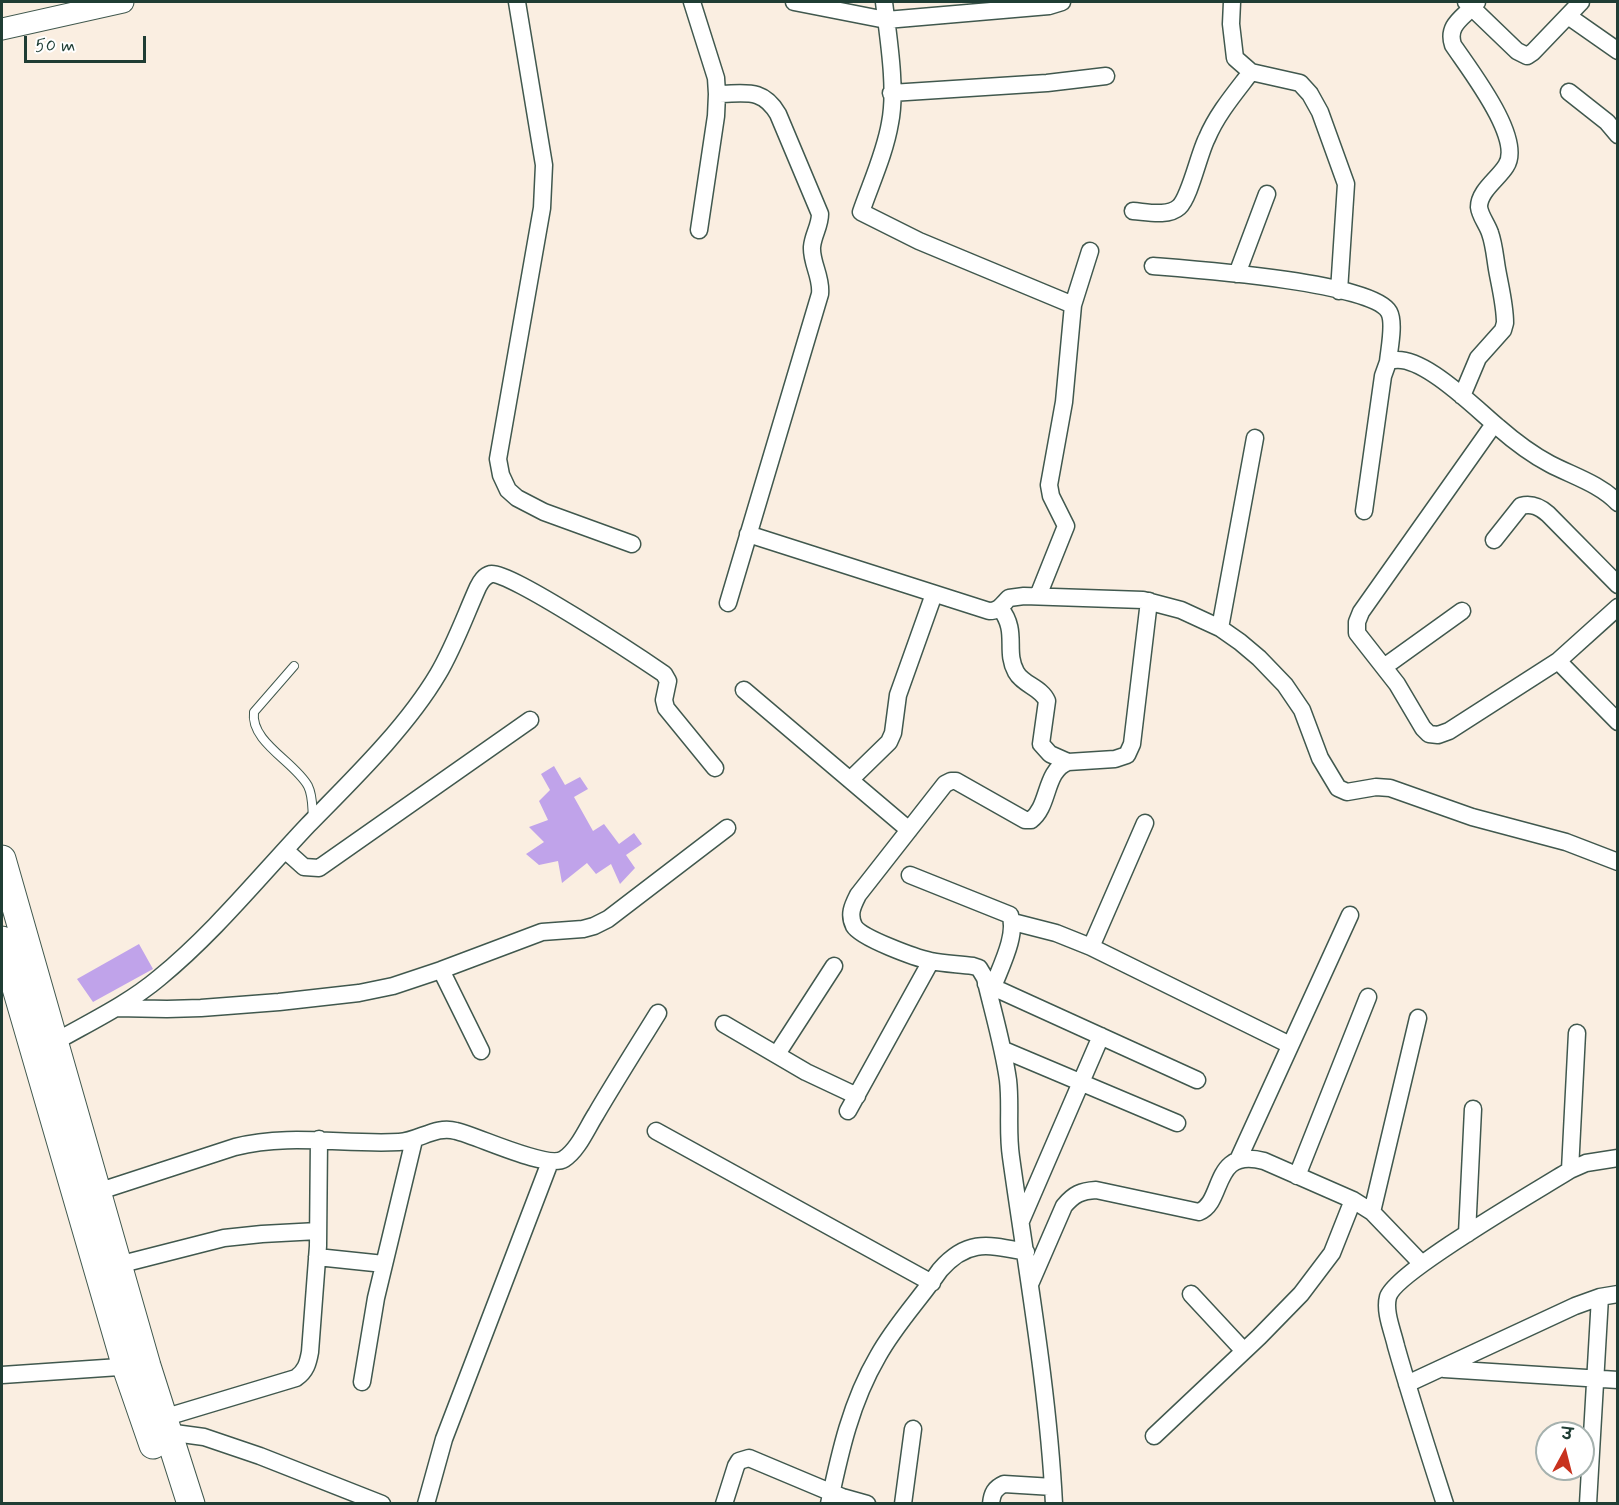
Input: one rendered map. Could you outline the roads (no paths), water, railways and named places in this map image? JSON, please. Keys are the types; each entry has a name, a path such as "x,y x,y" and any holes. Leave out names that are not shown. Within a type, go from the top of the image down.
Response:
{"main road":[{"path":"2,859 9,910 55,1042 118,1265 137,1366 165,1425 191,1503"},
{"path":"2,940 137,1366 172,1503"}],"street":[{"path":"2,29 123,2"},
{"path":"517,2 545,180 533,266 498,459 501,475 508,490 517,498 544,512 632,544"},
{"path":"692,2 716,78 717,94 716,116 699,230"},
{"path":"794,2 886,20 981,6 1049,6 1062,2"},
{"path":"884,2 891,93 890,124 861,212 919,242 1073,305"},
{"path":"1232,2 1231,18 1235,58 1251,72 1300,83 1310,94 1320,112 1346,184 1339,291"},
{"path":"1462,396 1478,358 1503,330 1506,323 1490,234 1479,208 1486,190 1510,159 1507,135 1492,106 1453,45 1450,36 1455,24 1472,4 1517,51 1527,56 1581,2"},
{"path":"1568,16 1617,51"},
{"path":"1133,211 1165,213 1179,207 1185,197 1207,136 1225,106 1251,72"},
{"path":"891,93 1047,83 1106,76"},
{"path":"1569,92 1607,122 1617,135"},
{"path":"717,94 757,94 771,102 820,214 820,224 812,245 812,254 821,285 819,294 728,603"},
{"path":"1237,274 1267,194"},
{"path":"1038,596 1066,526 1051,496 1049,485 1064,402 1073,305 1090,251"},
{"path":"1153,266 1277,277 1370,299 1386,308 1392,320 1388,362 1383,376 1364,510"},
{"path":"1388,362 1395,359 1415,363 1462,396 1530,453 1616,497"},
{"path":"1494,424 1361,612 1357,622 1358,633 1384,667 1423,728 1430,734 1438,735 1449,731 1558,661 1617,607"},
{"path":"1220,628 1256,438"},
{"path":"1494,540 1521,506 1536,506 1548,514 1617,585"},
{"path":"748,534 989,610 995,611 1009,598 1038,596 1149,601 1181,610 1220,628 1240,642 1259,658 1290,691 1302,710 1320,758 1338,788 1347,792 1376,787 1390,788 1472,817 1566,842 1617,862"},
{"path":"55,1042 116,1008 158,979 213,929 393,733 426,692 449,653 478,587 483,579 492,574 500,575 544,599 664,674 668,681 664,700 666,708 715,768"},
{"path":"850,780 889,742 893,733 898,694 934,594"},
{"path":"991,1503 994,1492 1004,1484 1054,1495 1051,1444 1026,1252 1010,1154 1010,1106 1004,1050 990,986 979,968 931,961 872,940 855,927 851,917 851,907 945,783 951,781 965,785 1025,820 1031,820 1042,808 1057,768 1068,762 1116,759 1127,755 1130,751 1149,601"},
{"path":"1000,608 1010,623 1012,662 1015,671 1019,678 1040,690 1047,701 1041,744 1050,754 1068,762"},
{"path":"1384,667 1462,611"},
{"path":"1558,661 1617,722"},
{"path":"744,690 909,830"},
{"path":"285,850 304,867 319,868 530,720"},
{"path":"1091,947 1145,823"},
{"path":"116,1008 166,1009 289,1001 359,993 393,986 542,932 594,926 608,919 727,828"},
{"path":"910,875 1010,915 1013,922 1012,933 990,986"},
{"path":"1030,1283 1064,1206 1072,1196 1083,1191 1096,1190 1198,1212 1207,1206 1227,1169 1238,1160 1350,915"},
{"path":"1013,922 1056,933 1091,947 1290,1046"},
{"path":"724,1024 806,1072 852,1104 931,961"},
{"path":"777,1054 834,966"},
{"path":"441,970 481,1051"},
{"path":"990,986 1197,1080"},
{"path":"1298,1176 1368,997"},
{"path":"97,1192 250,1143 286,1139 389,1143 414,1140 445,1129 549,1162 562,1161 579,1141 658,1013"},
{"path":"1372,1212 1418,1018"},
{"path":"1570,1170 1577,1033"},
{"path":"1021,1221 1101,1036"},
{"path":"1004,1050 1177,1124"},
{"path":"1467,1234 1473,1109"},
{"path":"656,1131 932,1283"},
{"path":"165,1425 303,1374 310,1352 317,1257 319,1139"},
{"path":"362,1382 376,1298 414,1140"},
{"path":"1445,1503 1407,1384 1388,1315 1387,1303 1392,1288 1422,1264 1467,1234 1570,1170 1604,1159 1617,1158"},
{"path":"1238,1160 1264,1161 1353,1200 1372,1212 1422,1264"},
{"path":"426,1503 444,1439 549,1162"},
{"path":"1154,1436 1245,1351 1301,1294 1326,1262 1337,1243 1353,1200"},
{"path":"118,1265 224,1238 318,1231"},
{"path":"830,1498 847,1425 860,1390 879,1354 951,1258 971,1247 992,1246 1026,1252"},
{"path":"317,1257 384,1264"},
{"path":"1191,1294 1245,1351"},
{"path":"1407,1384 1600,1297 1617,1294"},
{"path":"1588,1503 1600,1297"},
{"path":"3,1371 137,1366"},
{"path":"1440,1368 1617,1380"},
{"path":"165,1425 260,1456 382,1503"},
{"path":"903,1503 913,1428"},
{"path":"724,1503 736,1466 739,1461 749,1458 830,1498 867,1503"}],"lane":[{"path":"294,666 254,712 253,720 262,738 308,786 313,821"}]}
